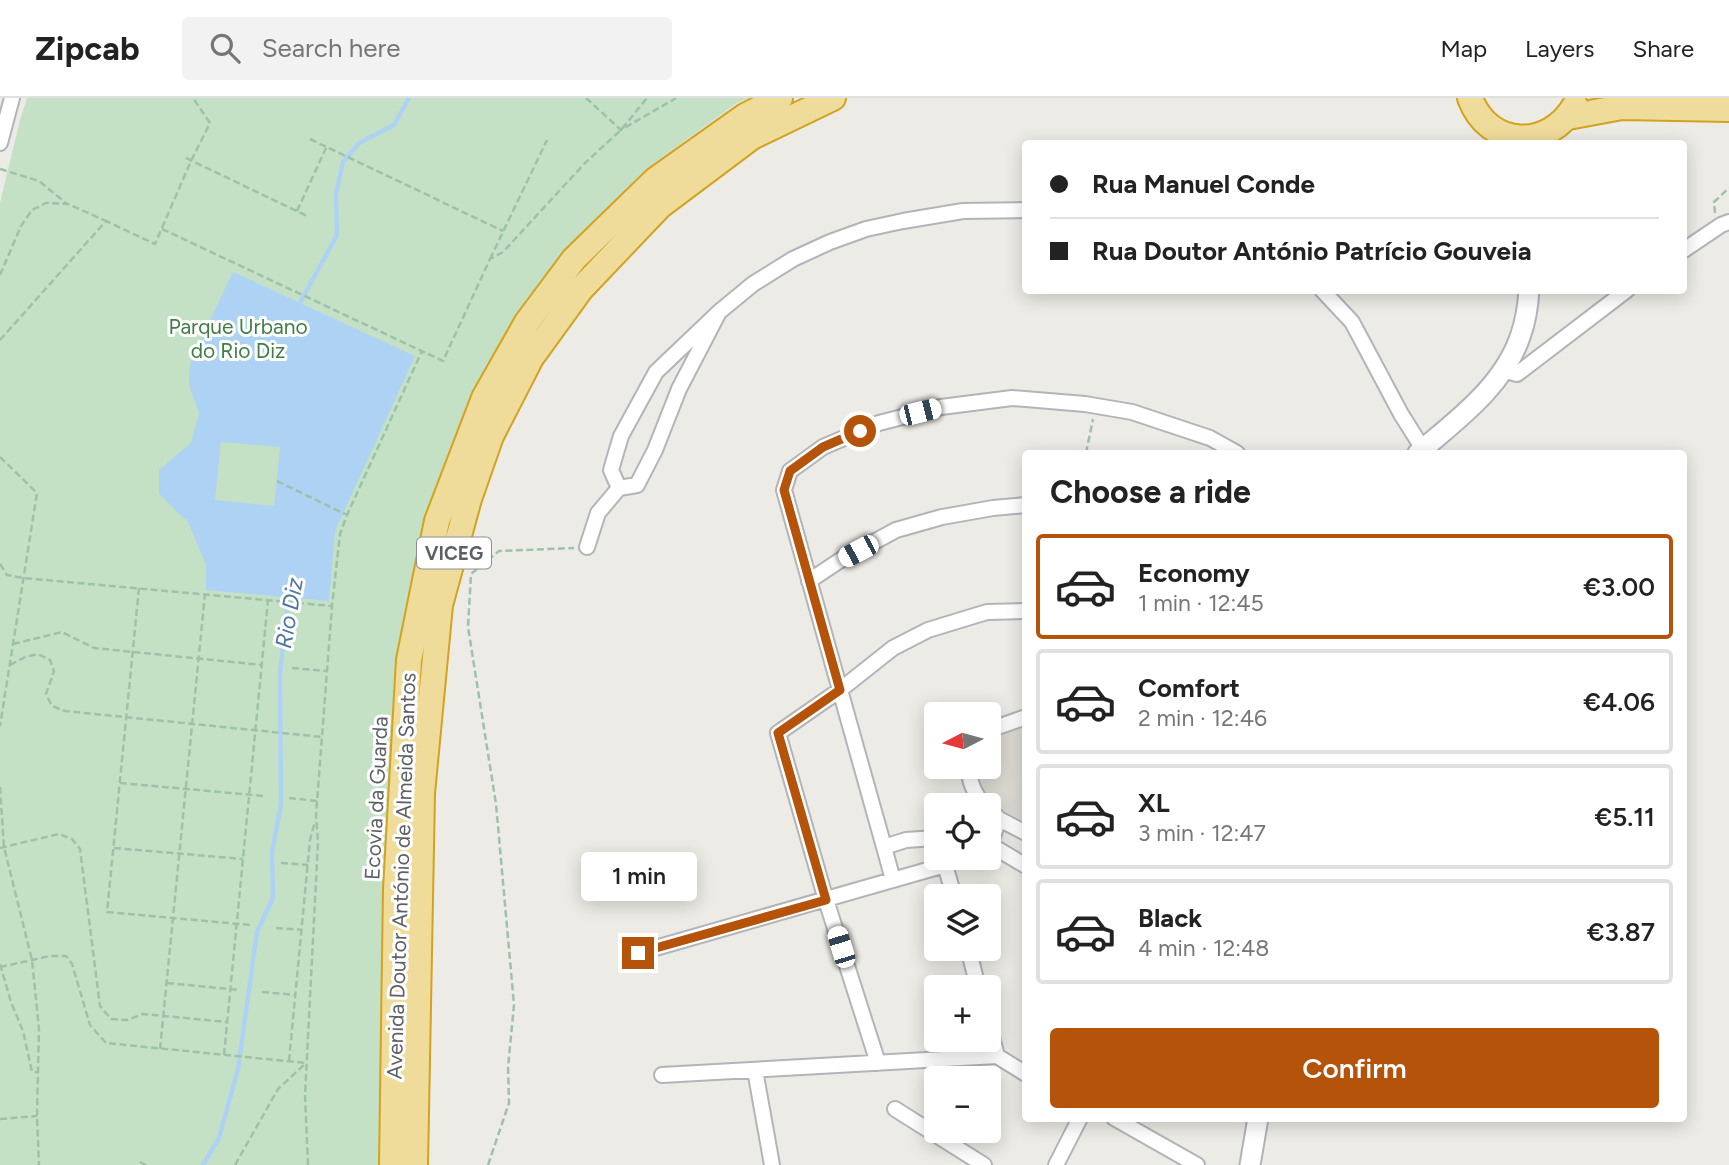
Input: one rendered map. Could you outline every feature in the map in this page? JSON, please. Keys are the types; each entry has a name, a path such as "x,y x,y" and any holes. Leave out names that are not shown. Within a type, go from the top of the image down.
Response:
{"highway":[{"name":"Avenida Doutor António de Almeida Santos","path":"392,1165 396,889 409,660 437,521 484,398 527,322 574,259 655,180 745,116 780,98"},
{"name":"Avenida Doutor António de Almeida Santos","path":"415,1165 422,793 440,605 469,499 491,436 531,358 581,289 660,206 752,137 833,98"},
{"path":"1452,98 1501,133 1519,138 1537,136 1562,122 1622,107 1729,109"}],"street":[{"path":"0,142 12,98"},
{"path":"619,488 611,470 621,436 656,372 719,312 753,284 793,259 866,229 963,211 1022,210"},
{"path":"1687,248 1725,224"},
{"path":"1326,294 1352,322 1420,450"},
{"path":"1421,450 1475,404 1503,370 1521,334 1528,294"},
{"path":"1503,370 1517,374 1622,294"},
{"path":"587,547 598,513 619,488 637,485 655,450 679,389 719,312"},
{"path":"893,880 784,490 790,471 823,447 878,423 942,407 1012,398 1095,405 1132,412 1210,438 1232,450"},
{"path":"809,582 839,561 896,530 942,517 1022,505"},
{"path":"878,1063 826,900 778,733 840,690 893,648 928,630 987,612 1022,611"},
{"path":"1001,726 1022,718"},
{"path":"1001,818 1022,831"},
{"path":"884,847 924,839"},
{"path":"1001,851 1022,864"},
{"path":"638,953 826,900 924,868"},
{"path":"996,1052 997,1056"},
{"path":"662,1075 997,1056 1022,1072"},
{"path":"755,1070 772,1165"},
{"path":"895,1110 984,1165"},
{"path":"1056,1165 1078,1122"},
{"path":"1121,1122 1197,1165"},
{"path":"1250,1165 1257,1122"}],"path":[{"path":"0,169 39,181 68,204 155,244 210,123 193,98"},
{"path":"586,98 621,130"},
{"path":"490,259 503,252 585,163 621,130 647,98"},
{"path":"621,130 676,98"},
{"path":"310,139 503,231"},
{"path":"162,229 443,361 547,140"},
{"path":"297,211 327,147"},
{"path":"186,158 309,217"},
{"path":"1725,224 1715,216 1714,202 1729,188"},
{"path":"0,275 21,226 32,210 46,203 68,204"},
{"path":"0,340 106,221"},
{"path":"309,1165 305,1095 318,842 316,815 340,534 422,351"},
{"path":"1087,450 1095,405"},
{"path":"0,457 37,493 0,726"},
{"path":"276,481 347,515"},
{"path":"488,1165 509,1103 508,1068 514,1005 496,804 468,627 471,573 499,551 587,547"},
{"path":"0,564 7,575 23,578 332,606"},
{"path":"139,588 107,912 250,925"},
{"path":"160,1049 205,594"},
{"path":"224,1055 268,600"},
{"path":"13,644 62,632 94,648 262,665"},
{"path":"10,665 38,654 50,660 54,671 46,694 52,706 65,710 322,737"},
{"path":"292,668 327,671"},
{"path":"120,783 264,796"},
{"path":"0,787 2,847 32,960 39,1029 39,1165"},
{"path":"289,798 317,801"},
{"path":"289,1061 310,840 316,815"},
{"path":"2,847 59,834 72,839 80,849 100,1006 111,1019 127,1020 143,1014 227,1021"},
{"path":"114,848 243,859"},
{"path":"281,863 308,865"},
{"path":"276,928 302,930"},
{"path":"38,1072 33,1072 23,1031 0,966 50,956 66,956 72,964 90,1025 106,1043 306,1063"},
{"path":"167,983 240,990"},
{"path":"262,992 296,995"},
{"path":"235,1165 278,1089 306,1063"},
{"path":"0,1119 37,1116"},
{"path":"140,1162 146,1165"}],"shaded area":[{"path":"1022,727 1022,820 1001,809 1001,793 982,793 980,790 979,779 1001,779 1001,732"}],"green space":[{"name":"Parque Urbano do Rio Diz","path":"27,98 748,98 737,103 646,169 564,251 516,315 473,392 425,517 396,658 383,889 380,1165 0,1165 0,203"}],"water":[{"path":"233,272 415,356 335,531 329,601 206,590 206,565 188,522 159,494 159,470 191,443 199,413 189,385 192,357","holes":["221,442 280,447 274,506 215,500"]}],"waterway":[{"name":"Rio Diz","path":"300,306 337,235 336,194 343,162 359,143 394,125 409,98"},
{"name":"Rio Diz","path":"203,1165 219,1138 238,1069 257,932 273,898 272,853 281,805 280,672 289,595"}],"route":[{"path":"638,953 826,900 778,733 840,690 784,490 790,471 823,447 860,431"}]}
